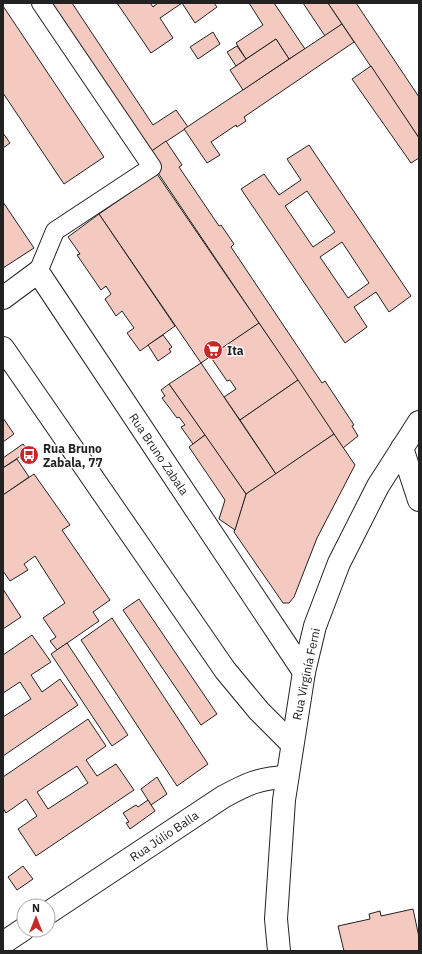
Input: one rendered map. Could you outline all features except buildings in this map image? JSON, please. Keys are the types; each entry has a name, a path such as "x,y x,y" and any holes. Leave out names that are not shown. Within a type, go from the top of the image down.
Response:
{"street":[{"path":"3,298 38,272 55,231 152,167 41,3"},
{"name":"Rua Bruno Zabala","path":"38,272 304,672"},
{"path":"3,348 225,670 259,710 292,744"},
{"name":"Rua Virginía Ferni","path":"279,951 276,919 287,777 304,672 315,626 339,563 378,486 419,422"},
{"path":"402,448 419,500"},
{"name":"Rua Júlio Balla","path":"56,908 223,797 249,783 266,778 287,777"}],"place":[{"name":"Ita","path":"213,350"},
{"name":"Rua Bruno Zabala, 77","path":"29,455"}]}
